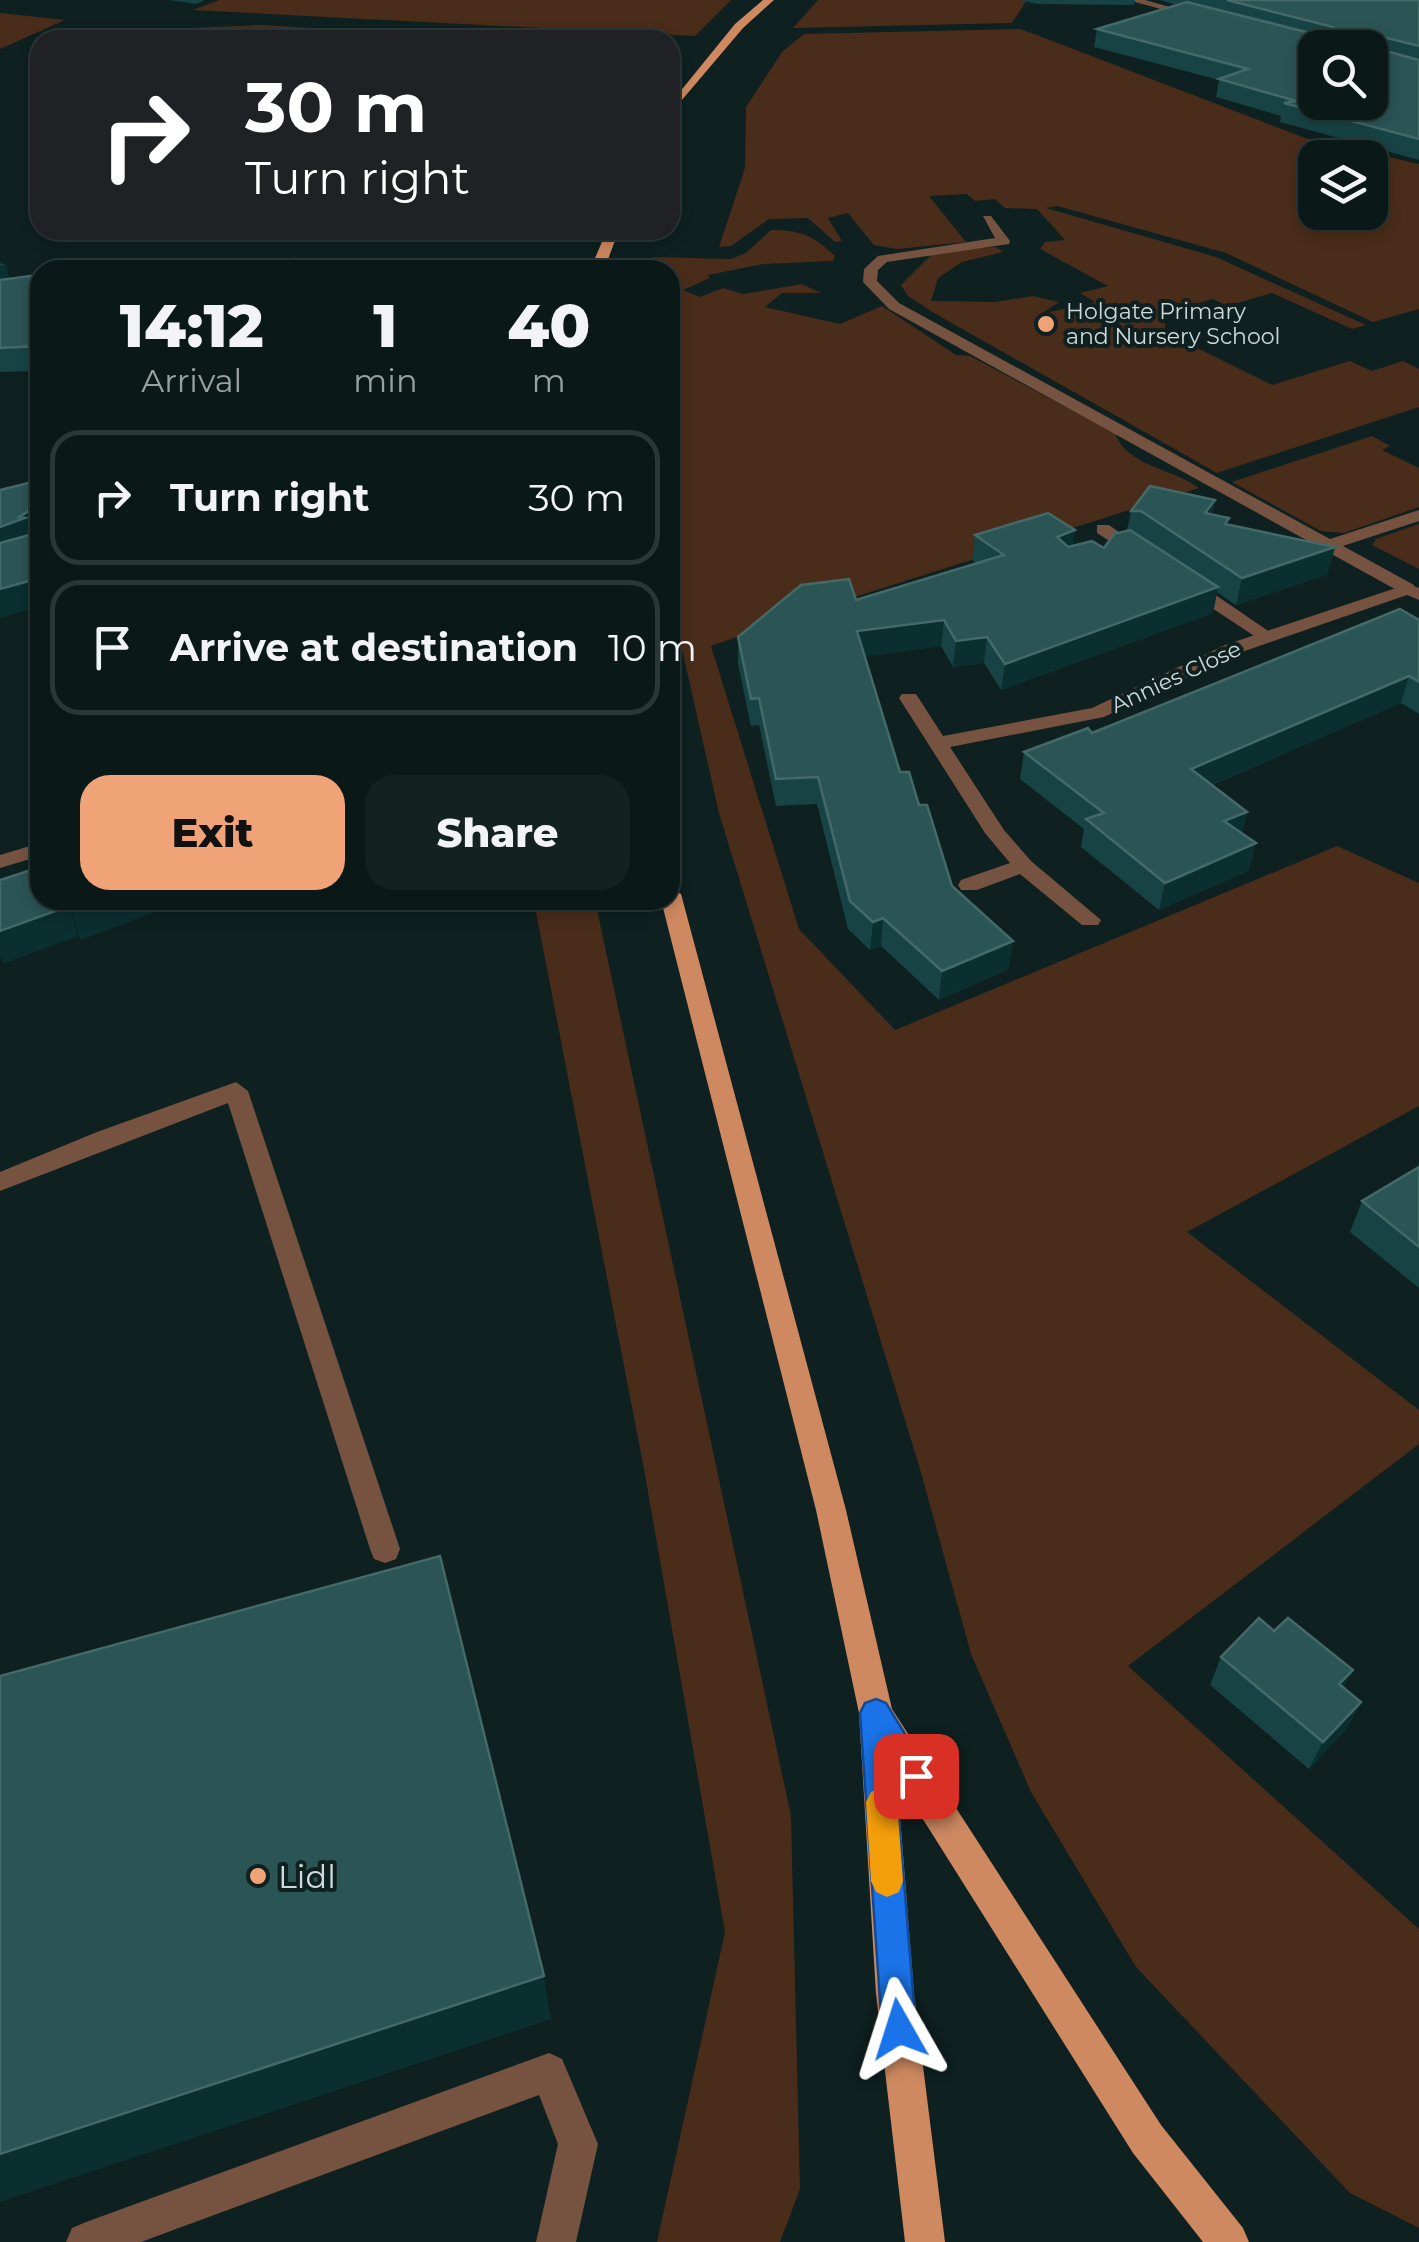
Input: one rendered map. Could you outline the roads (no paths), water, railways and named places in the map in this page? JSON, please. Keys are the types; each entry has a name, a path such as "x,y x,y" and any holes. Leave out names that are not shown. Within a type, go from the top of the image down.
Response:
{"main road":[{"path":"680,99 739,26 769,0"},
{"path":"674,910 831,1510 876,1713 895,1994 925,2242"},
{"path":"876,1713 1147,2139 1229,2242"}],"street":[{"path":"1133,0 1209,19"},
{"path":"987,219 1004,241 883,260 872,269 870,282 894,306 1413,592"},
{"path":"1327,546 1419,514"},
{"path":"1103,529 1146,557"},
{"path":"1106,552 1128,545"},
{"path":"1168,571 1268,637"},
{"name":"Annies Close","path":"938,743 1097,713 1232,649 1413,592"},
{"path":"909,698 996,833 1023,866 1090,920"},
{"path":"0,862 30,852"},
{"path":"969,885 1023,866"},
{"path":"0,1182 236,1091 384,1549"},
{"path":"86,2242 549,2072 578,2144 556,2242"}],"place":[{"name":"Holgate Primary and Nursery School","path":"1046,324"},
{"name":"Lidl","path":"258,1876"}]}
